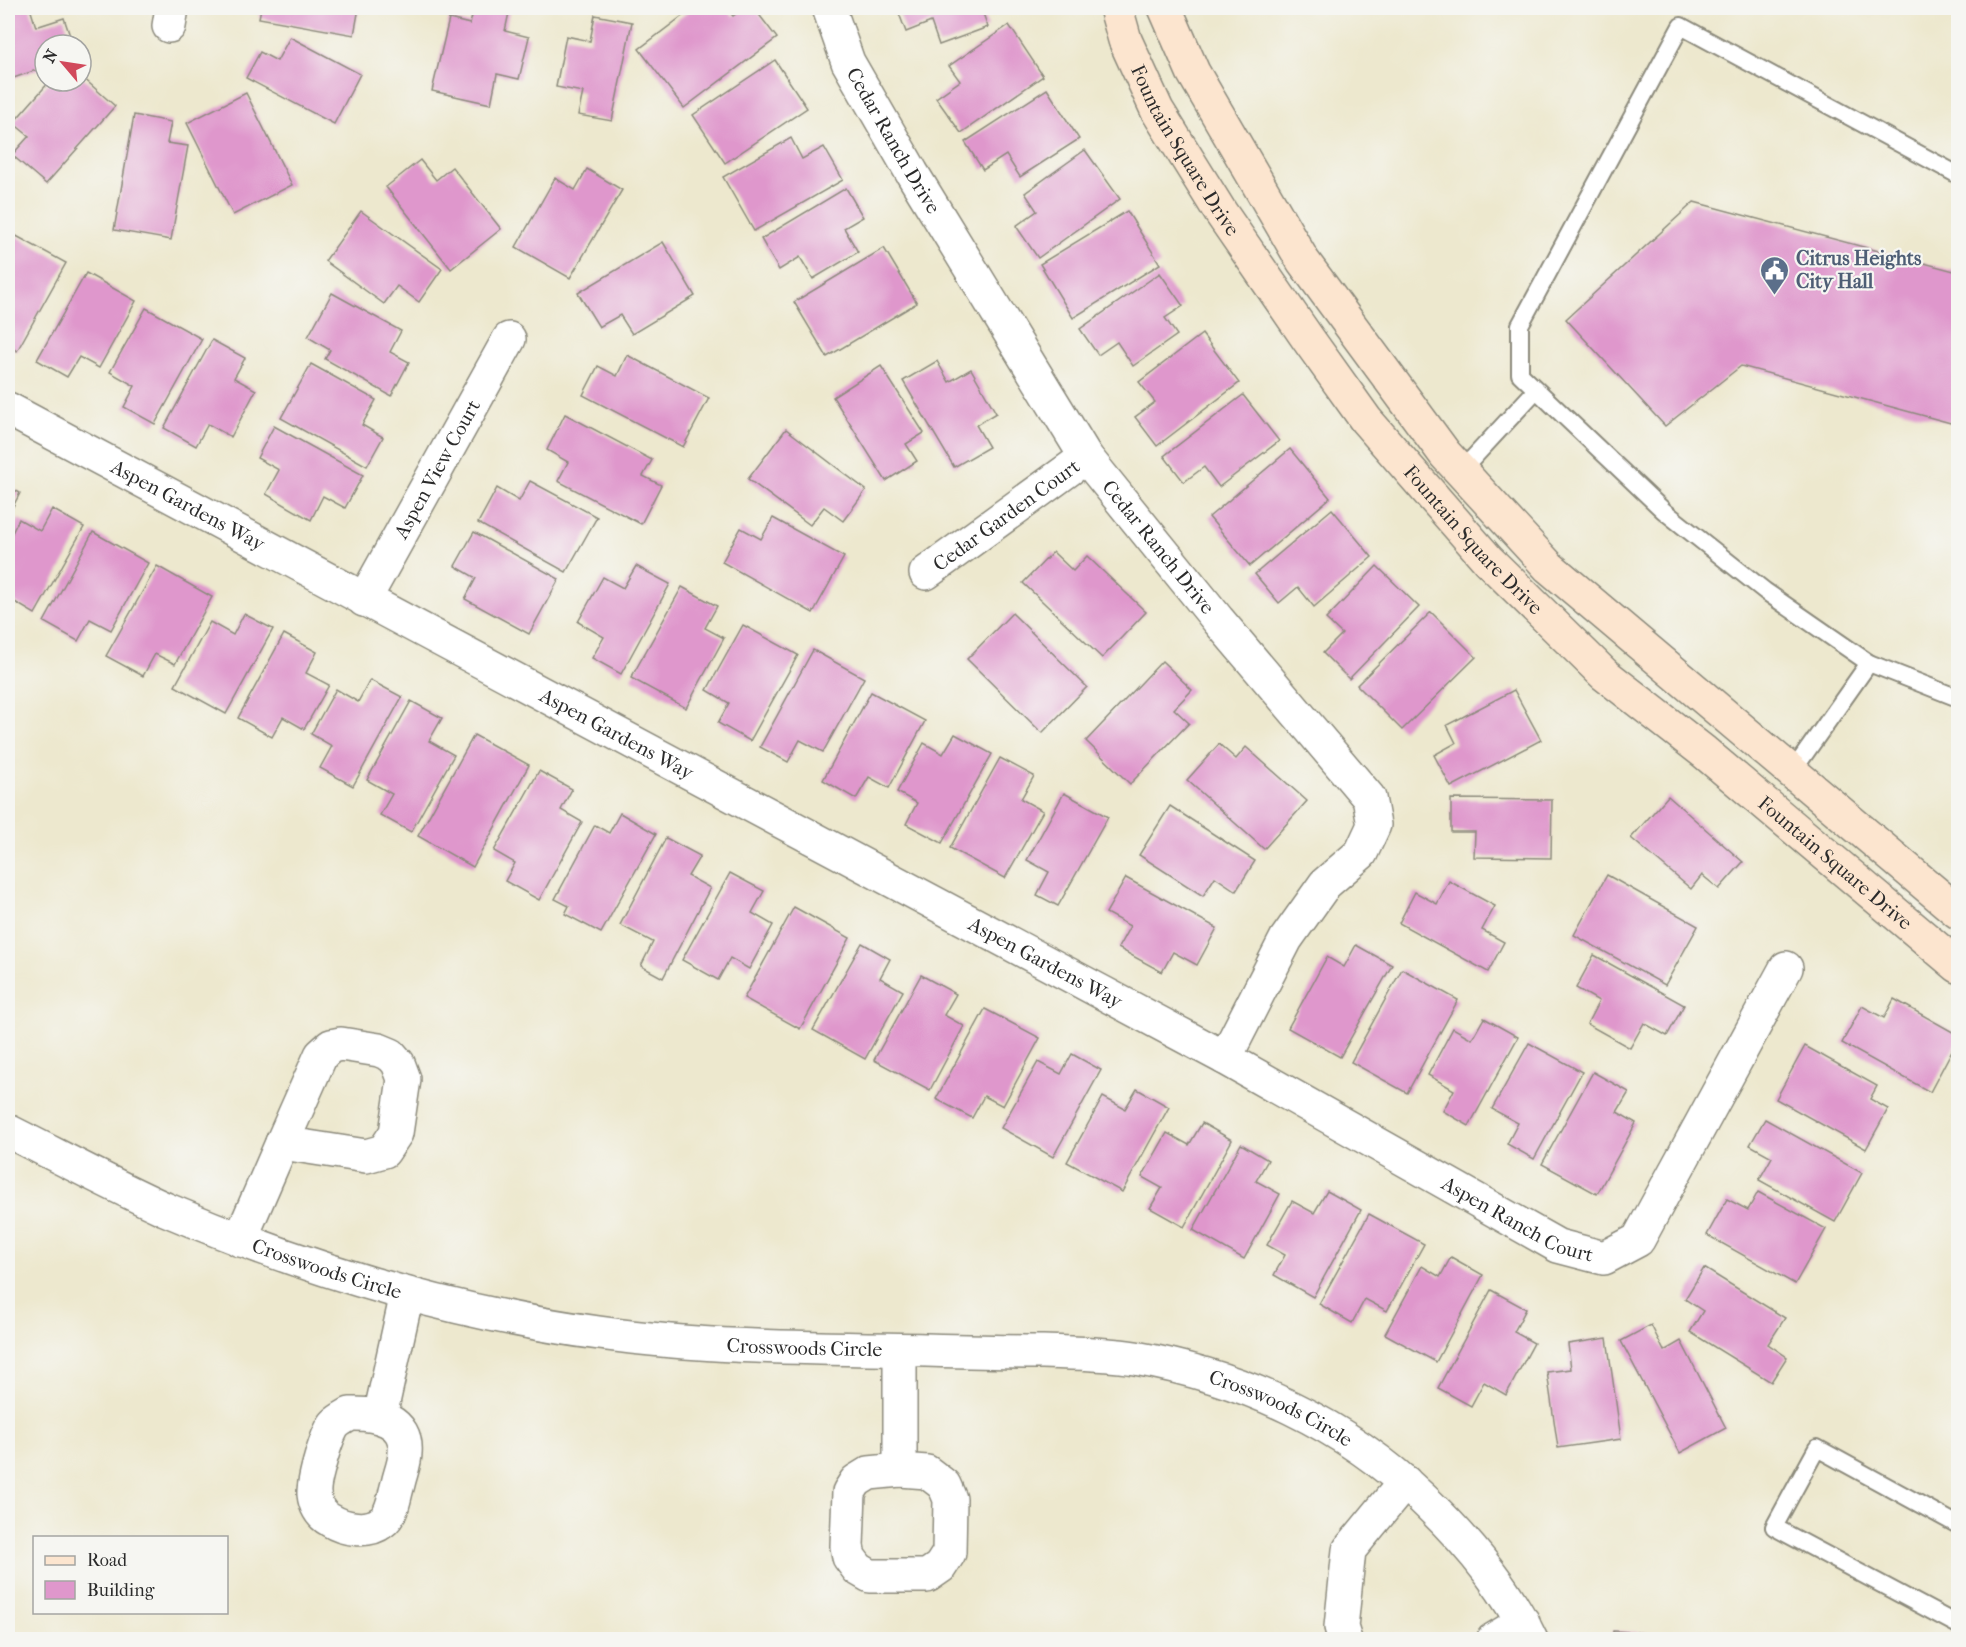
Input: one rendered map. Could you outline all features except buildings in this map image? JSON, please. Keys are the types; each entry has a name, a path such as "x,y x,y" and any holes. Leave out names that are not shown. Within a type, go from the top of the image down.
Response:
{"street":[{"name":"Cedar Ranch Drive","path":"829,8 848,62 912,173 1086,457 1218,620 1369,798 1374,825 1361,853 1325,884 1287,939 1225,1058"},
{"name":"Fountain Square Drive","path":"1116,8 1125,40 1157,110 1221,213 1366,420 1488,560 1604,674 1704,752 1959,966"},
{"name":"Fountain Square Drive","path":"1165,8 1193,72 1303,261 1445,453 1549,567 1959,912"},
{"name":"Aspen View Court","path":"364,600 509,339"},
{"name":"Aspen Gardens Way","path":"8,409 1225,1058"},
{"name":"Cedar Garden Court","path":"926,573 1086,457"},
{"name":"Aspen Ranch Court","path":"1225,1058 1558,1246 1604,1258 1638,1240 1786,968"},
{"name":"Crosswoods Circle","path":"8,1131 161,1207 240,1240 321,1269 407,1294 494,1315 599,1333 713,1345 1089,1354 1134,1358 1216,1377 1269,1397 1344,1436 1405,1482 1452,1527 1490,1573 1527,1631"},
{"path":"240,1240 282,1143"},
{"path":"380,1416 407,1294"},
{"path":"900,1350 900,1470"},
{"path":"1345,1640 1341,1627 1349,1550 1405,1482"},
{"path":"1493,1640 1527,1631"}],"lane":[{"path":"1959,176 1681,26 1520,325 1520,374 1664,511 1765,591 1869,663 1959,698"},
{"path":"1461,471 1536,390"},
{"path":"1792,772 1869,663"},
{"path":"1959,1525 1817,1448 1774,1527 1959,1625"}],"place":[{"name":"Citrus Heights City Hall","path":"1775,296"}]}
